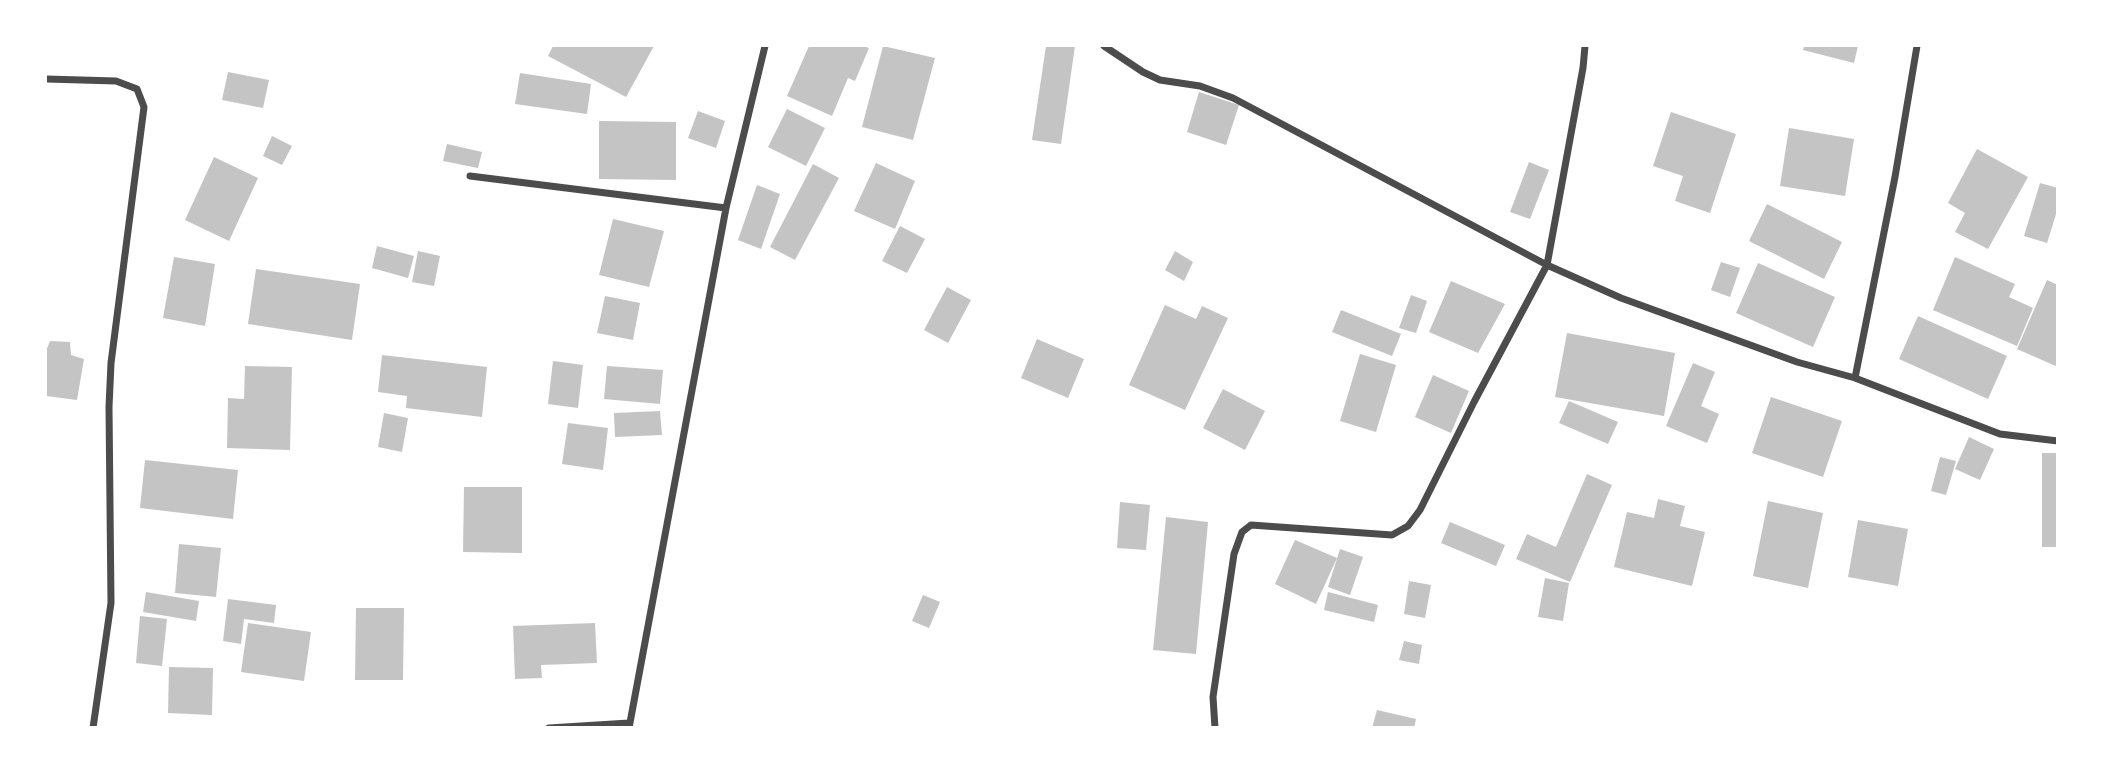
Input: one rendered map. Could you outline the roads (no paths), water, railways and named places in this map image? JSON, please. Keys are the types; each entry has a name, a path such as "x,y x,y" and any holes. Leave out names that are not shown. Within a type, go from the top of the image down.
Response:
{"street":[{"path":"550,727 629,725 726,208 765,46"},
{"path":"1104,46 1160,80 1200,86 1233,98 1547,265 1620,298 1797,362 1855,378 2000,434 2057,441"},
{"path":"1215,727 1213,698 1234,554 1242,532 1251,525 1392,535 1408,526 1420,510 1547,265 1585,46"},
{"path":"1855,378 1895,177 1917,46"},
{"path":"46,79 116,81 137,89 144,107 111,363 108,407 111,603 93,727"},
{"path":"470,177 726,208"}]}
